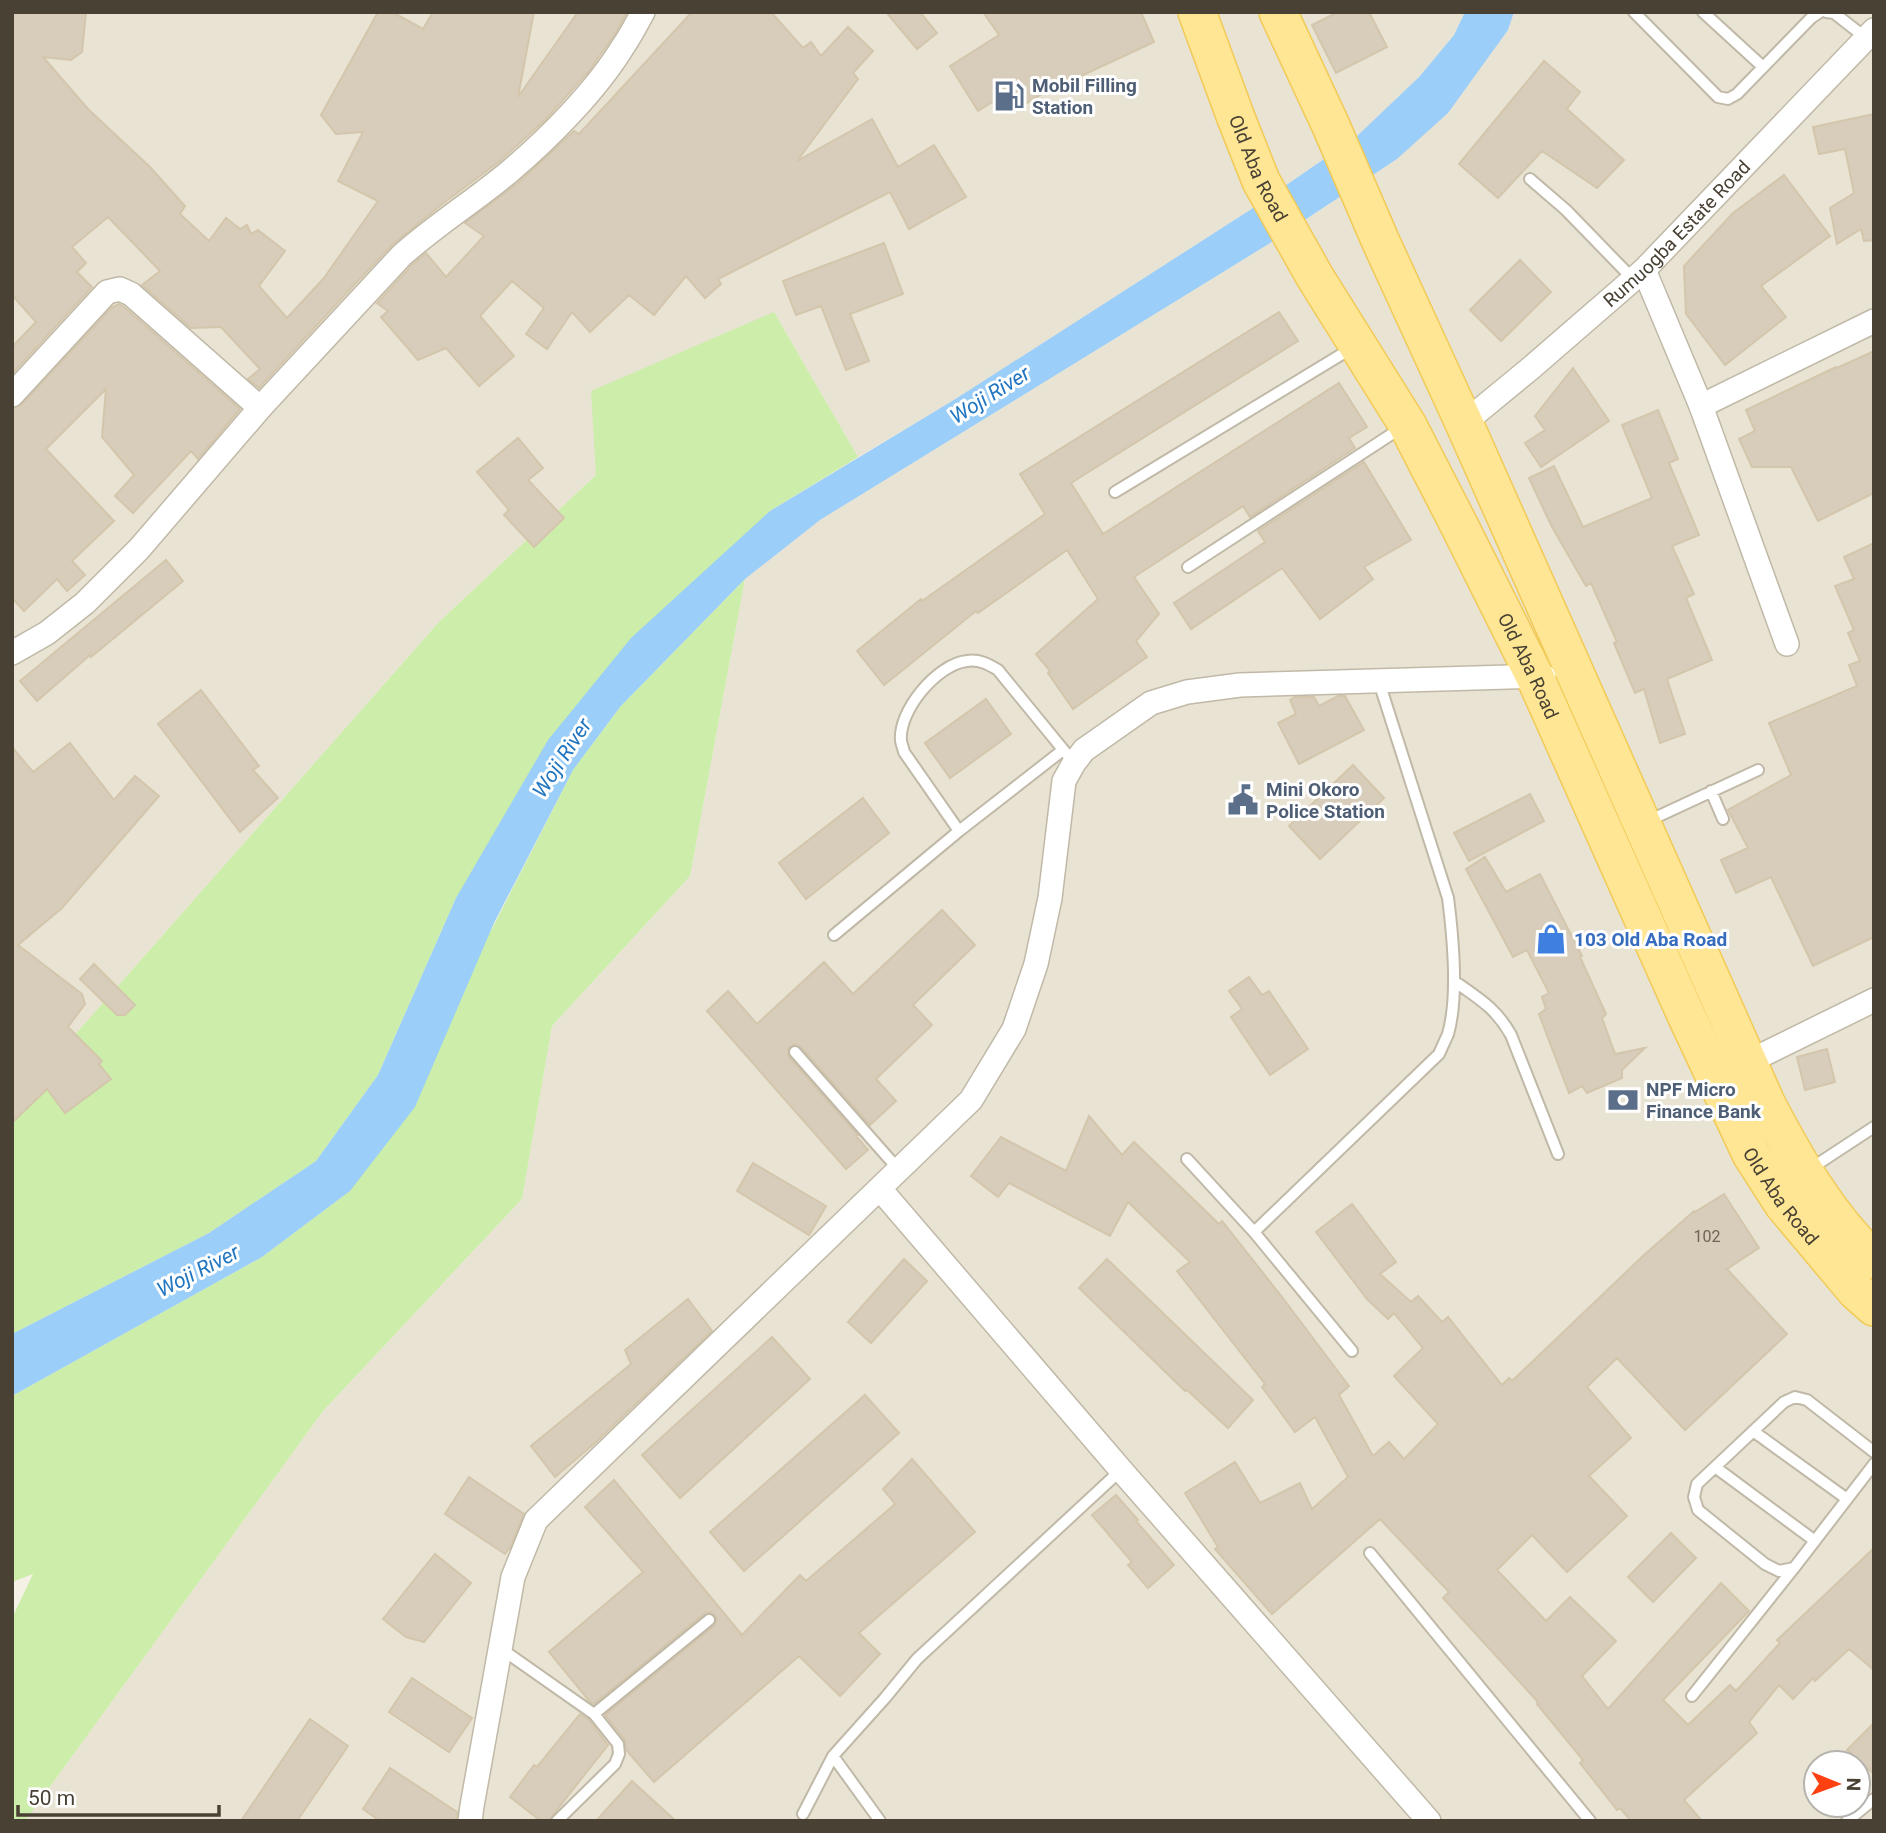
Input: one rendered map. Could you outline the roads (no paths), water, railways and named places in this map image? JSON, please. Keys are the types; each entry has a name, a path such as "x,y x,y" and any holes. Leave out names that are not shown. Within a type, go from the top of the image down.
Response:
{"main road":[{"name":"Old Aba Road","path":"1197,12 1261,181 1315,277 1407,424 1535,677 1751,1154 1783,1204 1856,1291 1874,1307"},
{"name":"Old Aba Road","path":"1278,12 1767,1105 1805,1173 1860,1247 1874,1260"}],"street":[{"path":"12,653 47,633 85,603 139,549 260,408 402,255 425,234 508,173 554,129 586,96 624,47 643,12"},
{"name":"Rumuogba Estate Road","path":"1464,423 1638,275 1870,34"},
{"path":"1638,275 1701,406 1787,644"},
{"path":"12,395 107,292 120,289 131,294 260,408"},
{"path":"1701,406 1874,321"},
{"path":"470,1821 513,1577 536,1520 971,1100 1014,1029 1039,950 1051,898 1068,756 1084,750 1151,703 1187,692 1240,685 1535,677 1576,673"},
{"path":"1748,1062 1874,1000"},
{"path":"880,1189 1121,1470 1429,1821"}],"lane":[{"path":"1633,12 1718,97 1728,99 1737,94 1811,18 1821,12"},
{"path":"1703,12 1763,67"},
{"path":"1826,12 1834,13 1870,34"},
{"path":"1530,178 1638,275"},
{"path":"1115,492 1357,345"},
{"path":"1188,567 1407,424"},
{"path":"834,936 959,831 1068,756 998,670 988,664 965,660 945,670 924,688 905,719 901,742 904,752 959,831"},
{"path":"1255,1232 1439,1054 1451,1017 1454,981 1452,923 1448,898 1379,681"},
{"path":"1642,823 1758,770"},
{"path":"1711,792 1723,819"},
{"path":"1454,981 1503,1020 1559,1154"},
{"path":"795,1052 899,1170"},
{"path":"1805,1173 1874,1127"},
{"path":"1187,1159 1255,1232 1352,1351"},
{"path":"1794,1568 1779,1571 1765,1564 1698,1510 1695,1497 1697,1484 1784,1402 1795,1397 1807,1400 1874,1452"},
{"path":"1753,1431 1847,1499"},
{"path":"1692,1696 1874,1464"},
{"path":"1715,1467 1815,1541"},
{"path":"803,1814 833,1756 917,1659 1121,1470"},
{"path":"1370,1553 1590,1821"},
{"path":"594,1714 709,1620"},
{"path":"500,1648 594,1714 618,1744 619,1754 615,1764 557,1821"},
{"path":"833,1756 880,1821"},
{"path":"1847,1821 1874,1799"}],"water":[{"name":"Woji River","path":"1465,12 1514,12 1508,30 1448,113 1397,159 1267,245 820,520 745,579 620,707 573,770 494,923 415,1107 350,1191 262,1257 12,1396 12,1334 209,1233 316,1161 378,1075 456,898 548,740 631,638 770,511 957,398 1250,210 1356,137 1419,77 1454,35"}],"place":[{"name":"Mobil Filling Station","path":"1009,96"},
{"name":"Mini Okoro Police Station","path":"1243,800"},
{"name":"103 Old Aba Road","path":"1551,939"},
{"name":"NPF Micro Finance Bank","path":"1623,1100"}]}
